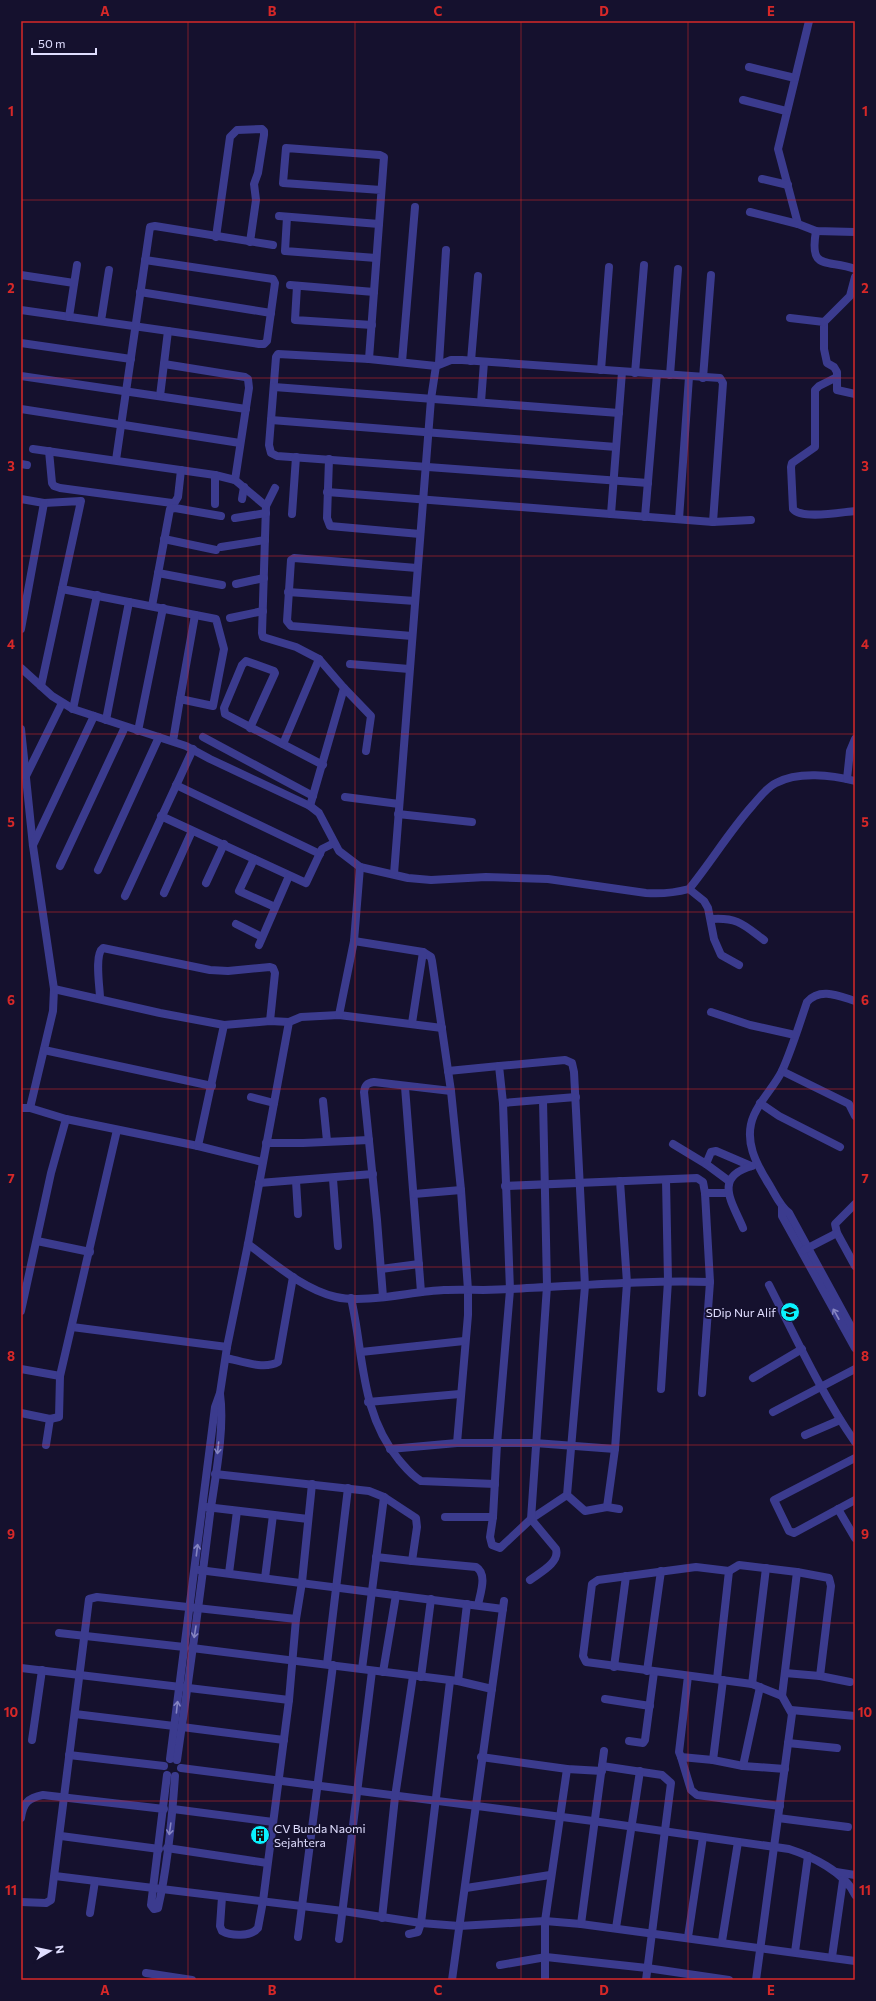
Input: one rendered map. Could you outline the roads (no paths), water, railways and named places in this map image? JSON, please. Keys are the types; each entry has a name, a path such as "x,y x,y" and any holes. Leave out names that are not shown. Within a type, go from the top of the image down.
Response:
{"street":[{"path":"798,224 778,150 786,111 809,21"},
{"path":"749,67 794,78"},
{"path":"742,100 786,111"},
{"path":"216,237 230,137 237,130 262,129 264,134 258,173 254,184 256,200 250,242"},
{"path":"369,359 381,190 385,160 383,156 286,148 283,184 381,190"},
{"path":"762,179 788,185"},
{"path":"402,362 416,206"},
{"path":"750,212 798,224 816,231 855,232"},
{"path":"376,258 285,251 283,216 379,224"},
{"path":"116,460 149,230 152,226 273,245"},
{"path":"816,231 813,248 814,255 820,261 855,269"},
{"path":"394,874 428,432 431,399 438,365 446,250"},
{"path":"21,310 259,344 264,344 267,341 275,284 273,279 145,260"},
{"path":"69,317 77,265"},
{"path":"635,373 644,265"},
{"path":"601,370 609,267"},
{"path":"670,375 678,269"},
{"path":"101,322 109,270"},
{"path":"21,275 74,283"},
{"path":"703,378 711,275"},
{"path":"471,361 478,276"},
{"path":"790,318 824,322 852,298 855,277"},
{"path":"372,325 295,320 293,286 374,292"},
{"path":"140,292 271,313"},
{"path":"824,322 825,355 828,364 836,369 837,390 855,394"},
{"path":"160,396 168,331"},
{"path":"21,343 131,359"},
{"path":"648,483 277,456 271,453 269,445 276,357 278,354 369,359 438,365 451,360 720,378 723,383 713,522"},
{"path":"481,402 484,362"},
{"path":"164,364 245,377 249,383 235,480"},
{"path":"611,514 622,372"},
{"path":"645,517 656,374"},
{"path":"21,376 246,409"},
{"path":"679,520 690,376"},
{"path":"837,377 819,386 815,390 815,446 792,463 793,509 802,514 824,514 855,510"},
{"path":"274,387 619,413"},
{"path":"21,409 240,443"},
{"path":"271,420 616,447"},
{"path":"33,449 215,475 235,480 266,509"},
{"path":"49,451 52,483 54,486 60,488 172,503 175,502 178,497 181,470"},
{"path":"292,514 296,457"},
{"path":"329,459 327,518 330,526 420,534"},
{"path":"215,475 215,504"},
{"path":"242,499 244,487"},
{"path":"275,488 266,509 263,611 264,637 296,648 318,660 371,716 366,751"},
{"path":"327,492 679,520 713,522 751,520"},
{"path":"21,499 44,504 81,501 41,686"},
{"path":"21,629 44,504"},
{"path":"152,606 170,509 175,508 221,516"},
{"path":"235,518 266,509"},
{"path":"164,539 218,549 265,540"},
{"path":"412,636 292,626 287,620 288,592 291,560 294,558 417,568"},
{"path":"158,573 222,585"},
{"path":"236,584 264,578"},
{"path":"62,588 216,619 224,649 213,706 180,699"},
{"path":"288,592 414,601"},
{"path":"73,709 97,595"},
{"path":"106,720 129,602"},
{"path":"138,731 163,608"},
{"path":"230,618 263,611"},
{"path":"173,741 195,615"},
{"path":"283,744 318,660"},
{"path":"250,728 275,673 274,671 246,661 242,665 223,712 250,728 323,765"},
{"path":"350,664 409,669"},
{"path":"21,668 62,703 73,709 125,727 173,741 193,749 210,759 310,806 319,813 334,843 344,856 360,867 431,880 486,877 548,879 658,894 689,889 732,829 769,787 792,777 809,776 851,780 850,751 855,739"},
{"path":"310,806 344,688"},
{"path":"26,778 62,703"},
{"path":"33,846 94,716"},
{"path":"60,866 125,727"},
{"path":"21,729 33,846 54,989 53,1011 44,1050 25,1108 66,1119 198,1146 262,1162"},
{"path":"98,870 159,737"},
{"path":"203,737 312,796"},
{"path":"125,896 193,749"},
{"path":"176,785 320,854"},
{"path":"345,797 399,804"},
{"path":"398,814 472,822"},
{"path":"161,816 306,883 322,849 334,843"},
{"path":"164,893 192,831"},
{"path":"206,883 224,844"},
{"path":"254,859 239,891 275,907"},
{"path":"339,1015 354,942 360,867"},
{"path":"236,924 260,941 289,876"},
{"path":"689,889 704,901 711,919 717,948 721,955 739,966"},
{"path":"711,919 725,918 741,922 764,940"},
{"path":"354,942 423,952 431,956 451,1091 461,1190 468,1290 468,1315 464,1341 457,1443"},
{"path":"100,998 98,960 99,953 103,948 210,970 228,971 270,967 273,968 275,973 270,1021"},
{"path":"412,1023 423,952"},
{"path":"54,989 100,998 160,1013 224,1025 270,1021 289,1022 301,1018 339,1015 412,1023 442,1028"},
{"path":"855,1001 831,994 811,997 807,1002 782,1071 772,1088 760,1103 750,1126 754,1165 782,1207 789,1213 805,1249 853,1337 855,1348"},
{"path":"711,1012 750,1024 795,1035"},
{"path":"289,1022 248,1244 227,1347 220,1393 215,1407 202,1506 203,1535 199,1570 188,1648 179,1688 178,1727 174,1760 181,1768 395,1797 475,1805 789,1849 808,1856 836,1872 855,1895"},
{"path":"198,1146 224,1025"},
{"path":"44,1050 212,1086"},
{"path":"448,1071 565,1060 572,1063 576,1097 585,1286 568,1495"},
{"path":"498,1066 502,1103 510,1290 497,1444 493,1517 490,1537 492,1545 496,1548 500,1548 531,1519 568,1495"},
{"path":"782,1071 849,1104 855,1116"},
{"path":"383,1297 373,1174 364,1092 365,1086 368,1083 374,1082 405,1087 451,1091"},
{"path":"405,1087 421,1292"},
{"path":"252,1097 274,1103"},
{"path":"502,1103 576,1097"},
{"path":"530,1580 550,1564 556,1557 557,1553 531,1519 535,1443 547,1286 546,1183 543,1100"},
{"path":"323,1101 327,1141"},
{"path":"760,1103 779,1116 840,1147"},
{"path":"21,1311 51,1173 66,1119"},
{"path":"21,1413 50,1419 56,1419 60,1416 60,1376 90,1252 117,1130"},
{"path":"266,1143 369,1140"},
{"path":"673,1144 706,1164 729,1181"},
{"path":"706,1164 711,1152 716,1151 754,1165"},
{"path":"743,1228 728,1193 729,1181 737,1172 754,1165"},
{"path":"259,1184 333,1179 373,1174"},
{"path":"505,1186 546,1183 697,1178 705,1184 710,1282 702,1393"},
{"path":"333,1179 338,1246"},
{"path":"661,1389 668,1282 666,1180"},
{"path":"296,1181 298,1214"},
{"path":"607,1507 615,1449 627,1283 620,1181"},
{"path":"414,1194 461,1190"},
{"path":"705,1193 728,1193"},
{"path":"855,1204 835,1224 837,1233 855,1266"},
{"path":"805,1249 837,1233"},
{"path":"37,1240 90,1252"},
{"path":"248,1244 292,1277 338,1298 383,1297 443,1290 510,1290 547,1286 710,1282"},
{"path":"381,1269 419,1264"},
{"path":"226,1358 254,1364 272,1364 278,1362 292,1277"},
{"path":"769,1285 821,1386 840,1420 855,1442"},
{"path":"351,1298 368,1402 382,1437 390,1449 411,1475 421,1481 495,1484"},
{"path":"72,1327 227,1347"},
{"path":"361,1352 464,1341"},
{"path":"753,1378 802,1349"},
{"path":"21,1369 60,1376"},
{"path":"773,1412 855,1369"},
{"path":"203,1535 211,1508 222,1409 220,1393"},
{"path":"368,1402 460,1394"},
{"path":"46,1445 50,1419"},
{"path":"805,1435 840,1420"},
{"path":"390,1449 457,1443 535,1443 615,1449"},
{"path":"855,1458 774,1500 792,1533 855,1500"},
{"path":"215,1474 348,1488 369,1491 384,1497 416,1518 417,1527 412,1561"},
{"path":"222,1896 220,1926 222,1931 229,1934 247,1934 256,1931 259,1925 263,1901 284,1740 296,1619 302,1582 312,1484"},
{"path":"298,1937 318,1786 336,1586 348,1488"},
{"path":"568,1495 585,1511 607,1507 619,1509"},
{"path":"362,1669 384,1497"},
{"path":"202,1506 308,1518"},
{"path":"838,1509 855,1538"},
{"path":"229,1573 236,1511"},
{"path":"265,1578 273,1515"},
{"path":"445,1517 493,1517"},
{"path":"376,1557 476,1567 482,1574 478,1605"},
{"path":"756,1980 759,1946 785,1769 792,1714 791,1710 782,1696 752,1684 614,1667 586,1662 583,1656 592,1584 598,1580 696,1567 729,1571 739,1566 766,1568 830,1578 831,1586 820,1676"},
{"path":"752,1684 766,1568"},
{"path":"199,1570 336,1586 503,1609"},
{"path":"629,1741 643,1743 650,1706 651,1671 661,1571"},
{"path":"712,1760 729,1571"},
{"path":"782,1696 797,1572"},
{"path":"614,1667 626,1576"},
{"path":"384,1672 396,1595"},
{"path":"21,1902 50,1902 61,1836 64,1797 88,1601 91,1598 296,1619"},
{"path":"421,1677 431,1599"},
{"path":"452,1980 466,1888 481,1757 504,1600"},
{"path":"408,1934 418,1932 421,1923 436,1800 467,1604"},
{"path":"59,1633 362,1669 454,1681 492,1689"},
{"path":"178,1727 188,1688 188,1648"},
{"path":"21,1668 289,1700"},
{"path":"32,1740 42,1670"},
{"path":"339,1939 372,1671"},
{"path":"785,1673 820,1676 850,1682"},
{"path":"382,1918 395,1797 412,1676"},
{"path":"688,1676 679,1752 691,1790 697,1795 780,1806"},
{"path":"743,1766 760,1687"},
{"path":"605,1700 650,1706"},
{"path":"791,1710 855,1716"},
{"path":"75,1714 284,1740"},
{"path":"788,1742 837,1748"},
{"path":"581,1924 593,1821 604,1751"},
{"path":"69,1755 164,1766"},
{"path":"481,1757 567,1769 640,1771 662,1775 671,1784 646,1980"},
{"path":"681,1757 712,1760 743,1766 785,1769"},
{"path":"174,1760 166,1762 164,1771 171,1775 179,1773 181,1768"},
{"path":"545,1980 545,1921 550,1875 567,1769"},
{"path":"616,1928 640,1771"},
{"path":"171,1775 164,1809 163,1849 162,1888 158,1908 156,1909 151,1907 153,1888 163,1849 173,1809 171,1775"},
{"path":"21,1818 25,1803 29,1799 43,1795 164,1809"},
{"path":"173,1809 273,1822"},
{"path":"778,1818 848,1827"},
{"path":"61,1836 267,1862"},
{"path":"688,1937 703,1837"},
{"path":"722,1942 738,1842"},
{"path":"794,1952 808,1856"},
{"path":"836,1872 855,1875"},
{"path":"466,1888 550,1875"},
{"path":"55,1876 343,1911 421,1923 460,1926 545,1921 581,1924 759,1946 855,1961"},
{"path":"832,1957 843,1880"},
{"path":"90,1914 94,1881"},
{"path":"500,1965 546,1957 648,1968 729,1980"},
{"path":"146,1973 192,1980"}],"place":[{"name":"SDip Nur Alif","path":"790,1312"},
{"name":"CV Bunda Naomi Sejahtera","path":"260,1835"}]}
